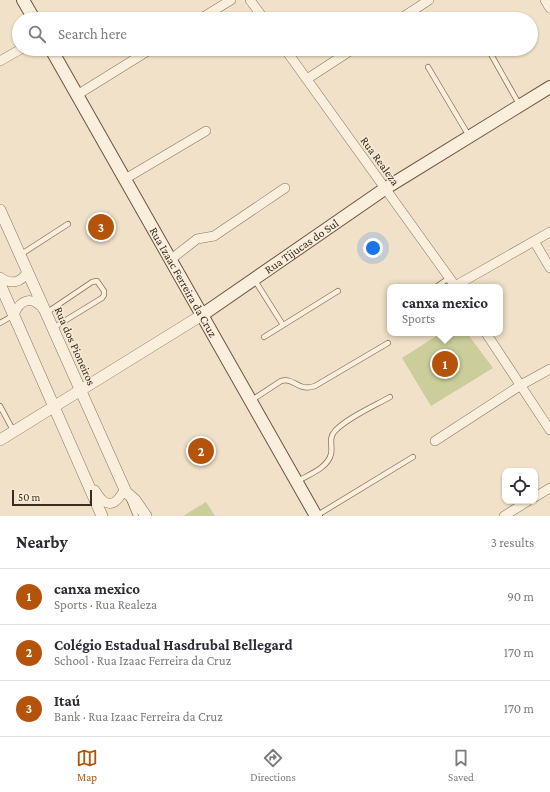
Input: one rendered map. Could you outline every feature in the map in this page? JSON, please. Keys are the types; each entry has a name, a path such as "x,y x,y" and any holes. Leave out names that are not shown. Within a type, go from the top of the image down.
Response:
{"main road":[{"path":"23,0 30,12"},
{"name":"Rua Izaac Ferreira da Cruz","path":"55,56 316,516"},
{"name":"Rua Tijucas do Sul","path":"202,315 386,188 550,87"}],"street":[{"path":"211,12 231,0"},
{"path":"250,0 259,12"},
{"path":"411,12 429,0"},
{"path":"545,0 550,8"},
{"path":"0,61 12,54"},
{"path":"77,95 140,56"},
{"name":"Rua Realeza","path":"290,56 453,283"},
{"path":"307,79 342,56"},
{"path":"125,179 206,131"},
{"path":"170,260 197,239 214,236 285,188"},
{"name":"Rua dos Pioneiros","path":"0,210 125,491 135,500 146,516"},
{"path":"453,283 550,232"},
{"path":"534,241 550,268"},
{"path":"0,277 8,282 16,282 23,278 28,272"},
{"path":"0,284 102,513"},
{"path":"14,315 17,306 24,301 33,301 40,305 46,313"},
{"name":"Rua Tijucas do Sul","path":"0,440 202,315"},
{"path":"488,336 550,430"},
{"path":"435,441 521,385 550,369"},
{"path":"79,463 101,500 107,503 114,502 120,498 125,491"},
{"path":"538,495 550,488"},
{"path":"504,516 523,504"}],"lane":[{"path":"492,56 520,106"},
{"path":"428,67 469,137"},
{"path":"20,255 68,224"},
{"path":"254,278 283,325"},
{"path":"46,313 92,282 97,281 104,291 102,298 52,328"},
{"path":"264,337 338,291"},
{"path":"0,323 14,315"},
{"path":"250,401 281,381 290,380 300,387 308,389 388,343"},
{"path":"296,482 326,463 331,454 331,438 335,431 346,422 390,397"},
{"path":"0,406 14,432"},
{"path":"316,516 413,456"},
{"name":"Rua dos Pioneiros","path":"125,491 136,516"}],"green space":[{"path":"436,336 469,336 493,368 431,406 402,358"},
{"path":"206,502 215,516 183,516"}],"place":[{"name":"Itaú","path":"101,227"},
{"name":"canxa mexico","path":"445,364"},
{"name":"Colégio Estadual Hasdrubal Bellegard","path":"201,451"}]}
